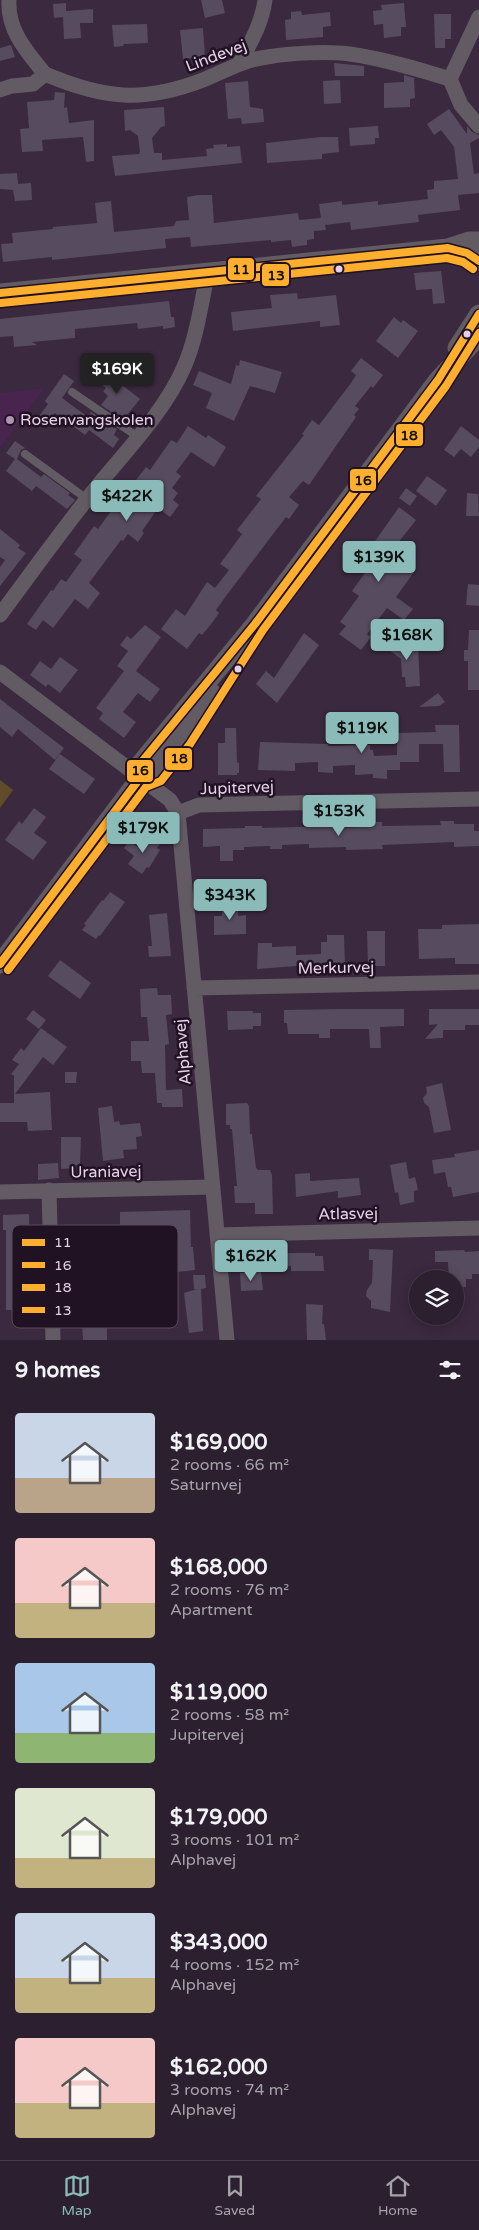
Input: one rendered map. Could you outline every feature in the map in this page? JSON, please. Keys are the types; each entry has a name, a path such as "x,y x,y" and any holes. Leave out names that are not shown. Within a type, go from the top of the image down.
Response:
{"street":[{"path":"0,90 12,86 33,84 45,74 16,35 9,17 9,0"},
{"path":"240,62 256,35 265,0"},
{"path":"479,17 450,79 461,105 479,126"},
{"name":"Lindevej","path":"45,74 76,88 108,94 141,96 176,90 240,62 267,57 348,54 380,59 450,79"},
{"path":"0,293 448,248 469,241 479,241"},
{"path":"448,248 466,253 479,261"},
{"path":"0,615 87,499 138,437 170,392 183,369 192,345 208,272"},
{"path":"0,964 140,778 140,764 255,624 438,380 479,314"},
{"path":"438,380 479,336"},
{"path":"0,672 170,800 178,813"},
{"name":"Jupitervej","path":"178,813 199,806 479,799"},
{"name":"Alphavej","path":"178,813 227,1340"},
{"name":"Merkurvej","path":"194,988 479,982"},
{"name":"Uraniavej","path":"0,1192 213,1187"},
{"path":"49,1190 50,1225"},
{"name":"Atlasvej","path":"217,1235 479,1228"}],"lane":[{"path":"72,392 138,437"},
{"path":"24,454 87,499"}],"shaded area":[{"name":"Rosenvangskolen","path":"44,388 0,448 0,393"},
{"path":"0,780 13,790 0,808"}],"building":[{"path":"201,0 222,0 225,13 205,18"},
{"path":"66,3 66,11 93,9 93,23 80,23 81,38 64,39 63,17 54,18 53,4"},
{"path":"404,3 406,27 401,27 401,36 384,38 383,24 374,25 373,11 382,10 381,5"},
{"path":"301,11 302,15 330,12 331,26 323,27 323,37 286,40 285,20 291,19 291,12"},
{"path":"434,14 451,14 451,39 445,39 445,48 435,48"},
{"path":"147,24 148,43 124,44 123,46 114,47 112,25"},
{"path":"203,28 205,57 183,59 180,30"},
{"path":"11,45 15,57 0,61 0,48"},
{"path":"334,63 364,66 364,76 335,76"},
{"path":"404,75 414,78 415,98 410,99 410,107 384,108 384,83 404,82"},
{"path":"340,80 341,103 324,104 323,81"},
{"path":"248,81 250,107 263,109 264,122 242,124 241,118 228,119 225,83"},
{"path":"55,92 65,93 64,108 67,107 69,123 94,120 94,161 86,162 83,137 42,140 43,151 22,152 20,129 29,128 27,102 54,100"},
{"path":"164,107 165,126 161,127 152,138 154,153 162,153 162,160 207,156 206,149 214,148 213,145 227,144 227,147 240,146 242,163 115,176 112,156 139,154 140,152 138,136 130,130 125,131 124,110"},
{"path":"449,109 467,134 467,126 472,132 479,135 479,138 470,143 474,174 479,173 479,193 458,195 460,210 418,215 419,222 351,230 350,222 325,225 326,230 314,231 314,239 307,240 307,245 292,247 291,240 271,242 271,240 191,247 190,237 165,239 166,248 52,260 52,257 3,262 1,244 13,243 12,233 97,223 95,203 111,201 114,232 174,226 176,221 189,220 187,197 198,195 212,195 214,223 298,213 299,220 321,218 319,204 342,201 342,205 378,201 378,205 428,199 427,190 434,189 434,181 458,179 454,147 441,130 434,135 427,124"},
{"path":"378,126 379,138 375,138 375,144 350,146 349,128"},
{"path":"338,137 339,152 322,154 322,159 267,163 266,143"},
{"path":"17,173 18,184 31,183 32,200 15,201 13,190 0,189 0,174"},
{"path":"441,271 445,303 433,304 432,289 416,290 414,273"},
{"path":"297,293 298,299 336,295 340,325 320,327 320,321 233,331 231,312 272,308 270,295"},
{"path":"169,301 171,317 174,317 175,327 163,329 163,326 138,329 137,323 75,329 75,338 32,342 37,345 14,347 13,336 0,337 0,319"},
{"path":"394,317 401,323 403,320 418,331 398,358 376,341"},
{"path":"361,358 383,375 373,388 371,386 355,406 359,409 354,415 356,417 309,485 303,481 289,497 299,505 289,519 286,517 226,596 216,610 219,613 212,623 202,635 199,633 187,649 161,629 176,609 185,616 207,582 215,588 229,570 220,564 242,534 237,530 261,499 256,496 304,435 302,434 312,420 319,425 351,383 356,375 351,371"},
{"path":"240,360 282,372 275,393 250,386 234,421 206,408 212,393 193,385 199,371 231,384 236,365 239,366"},
{"path":"101,370 112,378 115,374 125,382 122,385 140,399 123,420 101,405 108,396 103,391 106,388 94,379"},
{"path":"64,374 74,381 62,398 88,417 91,412 117,429 114,435 119,439 113,448 89,430 85,435 55,413 46,426 37,419 48,404 45,401"},
{"path":"188,426 206,438 208,435 226,447 214,467 191,452 176,472 181,476 172,488 178,493 173,500 179,505 170,517 158,508 142,531 144,533 138,542 128,534 123,541 121,540 89,583 100,593 88,609 75,599 53,628 43,620 36,630 27,624 51,590 53,591 61,579 66,582 82,560 74,554 94,526 98,529 130,482 133,484 146,467 150,470 171,440 177,443"},
{"path":"461,426 479,440 479,447 471,457 461,449 454,457 444,450"},
{"path":"15,441 25,448 21,450 17,459 41,477 44,474 70,493 68,495 75,500 67,509 36,486 32,491 6,471 15,459 6,453"},
{"path":"427,476 447,490 436,506 416,491"},
{"path":"406,488 417,496 410,506 399,498"},
{"path":"467,493 478,494 479,516 466,516"},
{"path":"399,507 416,520 390,553 414,572 396,597 413,609 404,620 387,608 367,634 371,637 361,650 339,634 346,626 340,622 359,596 352,591 367,570 359,564"},
{"path":"0,529 20,545 18,548 26,553 0,586 0,567 5,560 0,557"},
{"path":"468,584 479,585 479,606 466,605"},
{"path":"145,625 161,637 136,671 160,689 150,702 138,693 123,712 136,722 124,738 99,719 103,713 96,708 124,671 117,666 128,651 120,645 127,636 131,639"},
{"path":"469,630 479,630 479,690 468,690 468,661 464,661 464,650 468,650"},
{"path":"304,633 319,645 277,703 256,684 266,671 274,678"},
{"path":"393,637 406,646 418,646 420,686 406,687 405,677 402,677 401,659 385,647"},
{"path":"60,657 78,670 60,693 48,684 46,687 30,675 40,661 51,669"},
{"path":"438,693 445,702 439,706 419,707"},
{"path":"0,699 64,748 55,760 18,729 12,737 0,727"},
{"path":"435,725 459,725 460,772 444,772 443,744 419,744 419,762 400,762 400,770 387,770 387,779 373,778 373,774 355,775 355,765 333,766 333,773 318,772 318,762 295,763 295,771 258,770 260,742 328,744 328,746 370,745 370,750 373,750 374,756 397,755 397,733 436,732"},
{"path":"225,728 236,728 237,762 239,763 239,773 237,775 218,775 218,743 225,743"},
{"path":"60,754 95,779 84,794 49,769"},
{"path":"34,808 46,817 34,833 47,842 33,860 5,840 19,821 22,824"},
{"path":"440,821 454,821 454,824 474,824 474,831 479,831 479,846 454,847 454,842 382,845 383,849 346,850 346,847 309,848 309,844 282,845 282,849 270,849 270,846 244,847 244,850 233,850 233,861 220,861 220,846 203,847 203,829 245,828 245,826 262,826 262,828 359,827 359,822 382,822 382,826 441,825"},
{"path":"149,836 160,844 157,848 160,850 149,868 147,867 142,874 128,864 134,856 124,848 129,841 140,848"},
{"path":"110,892 125,902 96,939 82,930 86,925 84,924"},
{"path":"238,901 238,916 246,915 246,934 214,935 214,916 222,916 222,902"},
{"path":"167,913 171,956 149,957 148,946 152,946 149,915"},
{"path":"479,924 479,964 455,964 455,958 419,959 418,929 442,929 442,925"},
{"path":"367,931 385,931 385,966 368,966"},
{"path":"327,935 344,935 345,967 296,966 257,969 258,943 272,943 272,947 296,946 296,955 321,954 321,942 327,942"},
{"path":"60,960 91,983 80,999 48,976"},
{"path":"157,988 158,995 171,995 172,1014 166,1015 169,1044 165,1045 166,1090 182,1089 183,1107 162,1107 162,1103 157,1103 155,1073 142,1073 141,1061 131,1061 131,1041 149,1041 147,1017 141,1017 140,989"},
{"path":"404,1009 404,1026 380,1027 381,1048 370,1048 369,1029 330,1029 330,1038 319,1038 319,1034 288,1034 287,1023 284,1023 284,1010"},
{"path":"429,1009 479,1009 479,1025 465,1025 465,1030 443,1030 443,1038 425,1039 438,1024 429,1025"},
{"path":"33,1010 46,1020 39,1029 26,1019"},
{"path":"227,1011 253,1011 253,1013 261,1013 261,1026 253,1026 253,1029 228,1030"},
{"path":"41,1028 67,1047 53,1065 43,1057 15,1094 50,1092 52,1130 28,1131 27,1122 0,1122 0,1103 14,1103 14,1076 11,1074 19,1064 12,1060 21,1048 24,1051"},
{"path":"65,1072 77,1072 76,1083 65,1083"},
{"path":"442,1083 451,1130 434,1133 429,1107 424,1103 423,1098 427,1093 426,1087"},
{"path":"247,1103 249,1106 250,1134 252,1134 256,1168 258,1170 270,1170 272,1175 273,1214 255,1214 255,1203 235,1203 234,1186 237,1186 232,1129 230,1129 230,1125 226,1125 226,1104"},
{"path":"112,1106 114,1122 119,1121 120,1125 140,1123 142,1136 136,1137 137,1149 123,1150 124,1158 103,1161 98,1108"},
{"path":"61,1137 81,1137 80,1165 76,1165 76,1168 61,1169"},
{"path":"479,1150 479,1192 453,1197 451,1187 448,1187 445,1172 434,1174 432,1160 455,1157 454,1154"},
{"path":"406,1162 409,1179 415,1177 418,1190 414,1191 414,1202 400,1205 398,1192 395,1193 390,1165"},
{"path":"58,1163 59,1178 38,1180 38,1164"},
{"path":"310,1173 310,1181 359,1178 361,1195 338,1198 338,1191 296,1197 295,1174"},
{"path":"190,1210 191,1247 193,1247 195,1270 178,1272 178,1225 120,1225 120,1212"},
{"path":"29,1214 29,1225 12,1225 12,1310 6,1310 6,1230 3,1230 3,1215"},
{"path":"369,1249 393,1250 390,1312 371,1308 371,1301 366,1296 367,1290 372,1283 373,1260 369,1260"},
{"path":"435,1251 479,1251 479,1274 472,1274 472,1279 466,1279 466,1287 464,1287 464,1270 448,1270 448,1262 435,1262"},
{"path":"279,1253 315,1253 315,1256 323,1256 324,1271 291,1271 291,1266 278,1266"},
{"path":"261,1272 263,1290 241,1291 240,1273"},
{"path":"193,1275 205,1275 206,1288 201,1289 203,1331 189,1333 184,1293 197,1289 194,1289"},
{"path":"306,1304 323,1305 322,1324 324,1324 326,1340 307,1340"},
{"path":"82,1328 107,1328 107,1340 83,1340"}],"transit line":[{"name":"11","path":"0,293 448,248 467,253 479,261"},
{"name":"13","path":"1,303 447,258 463,262 473,269"},
{"name":"16","path":"0,964 140,778 140,764 255,624 438,380 479,314"},
{"name":"18","path":"8,970 146,787 161,781 190,744 263,630 446,386 479,333"}],"place":[{"name":"Rosenvangskolen","path":"10,420"}]}
